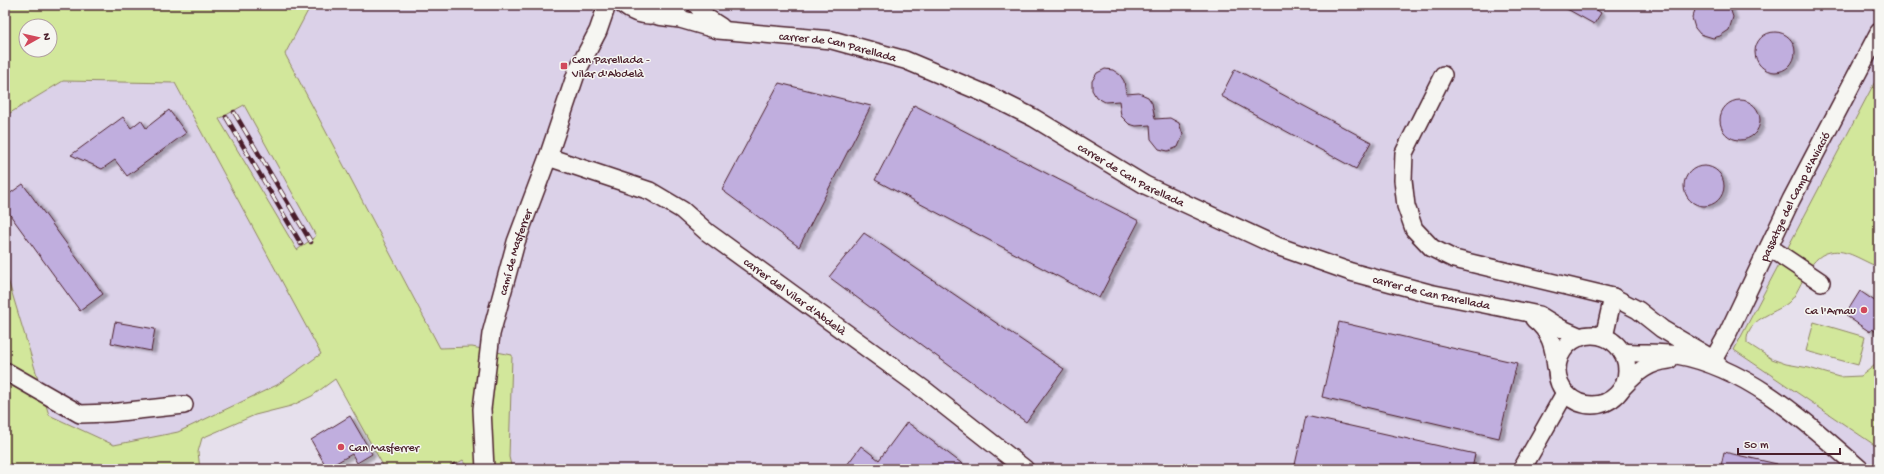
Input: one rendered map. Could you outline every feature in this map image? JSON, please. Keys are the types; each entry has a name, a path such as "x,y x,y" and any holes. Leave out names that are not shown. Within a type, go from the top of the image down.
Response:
{"street":[{"name":"camí de Masferrer","path":"485,469 482,409 491,334 516,242 548,157 577,70 598,32 607,5"},
{"path":"658,16 673,11 681,5"},
{"name":"carrer de Can Parellada","path":"697,5 707,18 721,28 748,34"},
{"name":"camí de Masferrer","path":"591,44 610,21 625,7"},
{"name":"carrer de Can Parellada","path":"625,7 642,15 680,19 718,30 748,34 832,40 905,60 940,73 1006,104 1034,118 1145,185 1277,246 1351,272 1429,294 1539,314 1560,328 1581,337"},
{"name":"passatge del Camp d'Aviació","path":"1717,364 1726,337 1791,200 1879,32"},
{"path":"1443,75 1404,153 1406,206 1414,229 1432,248 1454,259 1577,287 1613,297 1638,310 1662,329 1762,391 1801,418 1860,469"},
{"name":"carrer del Vilar d'Abdelà","path":"548,157 650,191 682,210 707,232 926,391 1025,469"},
{"path":"1769,247 1821,282"},
{"path":"1604,337 1613,297"},
{"name":"carrer de Can Parellada","path":"1521,310 1540,323 1550,335 1557,372"},
{"path":"1624,386 1627,375 1626,363 1622,352 1614,343 1604,337 1593,335 1581,337 1571,342 1563,350 1558,361 1557,372 1559,384 1565,393 1574,401 1585,405 1596,406 1608,402 1617,396 1624,386 1644,367 1660,361 1696,360"},
{"path":"1622,352 1676,354 1717,364"},
{"path":"5,371 80,414 110,413 184,405"},
{"path":"1522,469 1544,433 1565,393"},
{"path":"1544,433 1570,409 1585,405"}],"shaded area":[{"path":"311,5 1879,5 1879,74 1734,350 1879,448 1879,469 512,469 472,347 440,348 285,54"},
{"path":"63,81 175,83 322,355 277,385 178,432 114,445 49,415 5,270 5,116"},
{"path":"244,105 316,236 297,250 219,119"},
{"path":"463,460 470,469 447,469"}],"green space":[{"path":"5,5 311,5 285,54 440,348 472,347 512,355 509,457 512,469 470,469 463,460 447,469 385,469 335,379 312,396 291,406 255,415 202,438 198,452 200,469 5,469 5,270 49,415 114,445 178,432 277,385 321,354 175,83 63,81 5,116","holes":["244,105 316,236 297,250 219,119"]},
{"path":"1879,74 1879,267 1843,252 1836,251 1822,255 1810,267 1793,298 1782,307 1755,323 1748,335 1747,343 1772,359 1839,377 1861,376 1879,362 1879,448 1734,350"},
{"path":"1814,322 1865,337 1858,365 1806,351"}],"building":[{"path":"1560,5 1595,5 1594,8 1601,13 1594,24"},
{"path":"1697,5 1729,5 1733,17 1729,30 1720,36 1713,38 1700,34 1695,28 1692,18"},
{"path":"1779,32 1786,35 1792,41 1795,52 1794,60 1786,69 1779,72 1771,72 1764,69 1756,60 1755,48 1758,41 1767,33"},
{"path":"1105,69 1113,70 1120,75 1124,81 1126,94 1139,93 1148,97 1152,103 1155,119 1170,118 1179,123 1183,135 1178,147 1168,151 1159,149 1151,139 1150,125 1136,126 1129,124 1121,116 1119,101 1105,102 1096,97 1092,90 1092,81 1097,73"},
{"path":"1235,69 1371,142 1356,169 1221,96"},
{"path":"779,83 871,106 799,247 722,190"},
{"path":"1744,100 1751,103 1757,109 1760,120 1759,128 1751,137 1744,140 1736,140 1729,137 1721,128 1720,116 1723,109 1732,101"},
{"path":"914,105 1139,221 1099,298 875,180"},
{"path":"169,110 186,133 127,176 115,160 102,169 71,155 123,117 131,128 141,120 146,128"},
{"path":"1708,166 1715,169 1721,175 1724,186 1723,194 1715,203 1708,206 1700,206 1693,203 1685,194 1684,182 1687,175 1696,167"},
{"path":"23,184 103,294 80,311 5,208 5,197"},
{"path":"864,233 1064,369 1026,422 829,277"},
{"name":"Ca l'Arnau","path":"1860,291 1879,304 1879,334 1872,329 1870,332 1845,315"},
{"path":"115,322 155,329 151,351 111,343"},
{"path":"1339,322 1517,363 1499,438 1322,397"},
{"name":"Can Masferrer","path":"350,416 372,454 357,463 352,454 327,468 311,440"},
{"path":"1306,416 1475,454 1472,469 1294,469"},
{"path":"907,422 969,469 844,469 861,446 879,460"},
{"path":"1724,452 1777,464 1777,469 1736,469 1721,466"}],"railway":[{"path":"234,112 311,242"},
{"path":"226,117 301,244"},
{"path":"454,465 457,469"}],"place":[{"name":"Can Parellada - Vilar d'Abdelà","path":"564,66"},
{"name":"Ca l'Arnau","path":"1864,310"},
{"name":"Can Masferrer","path":"341,447"}]}
